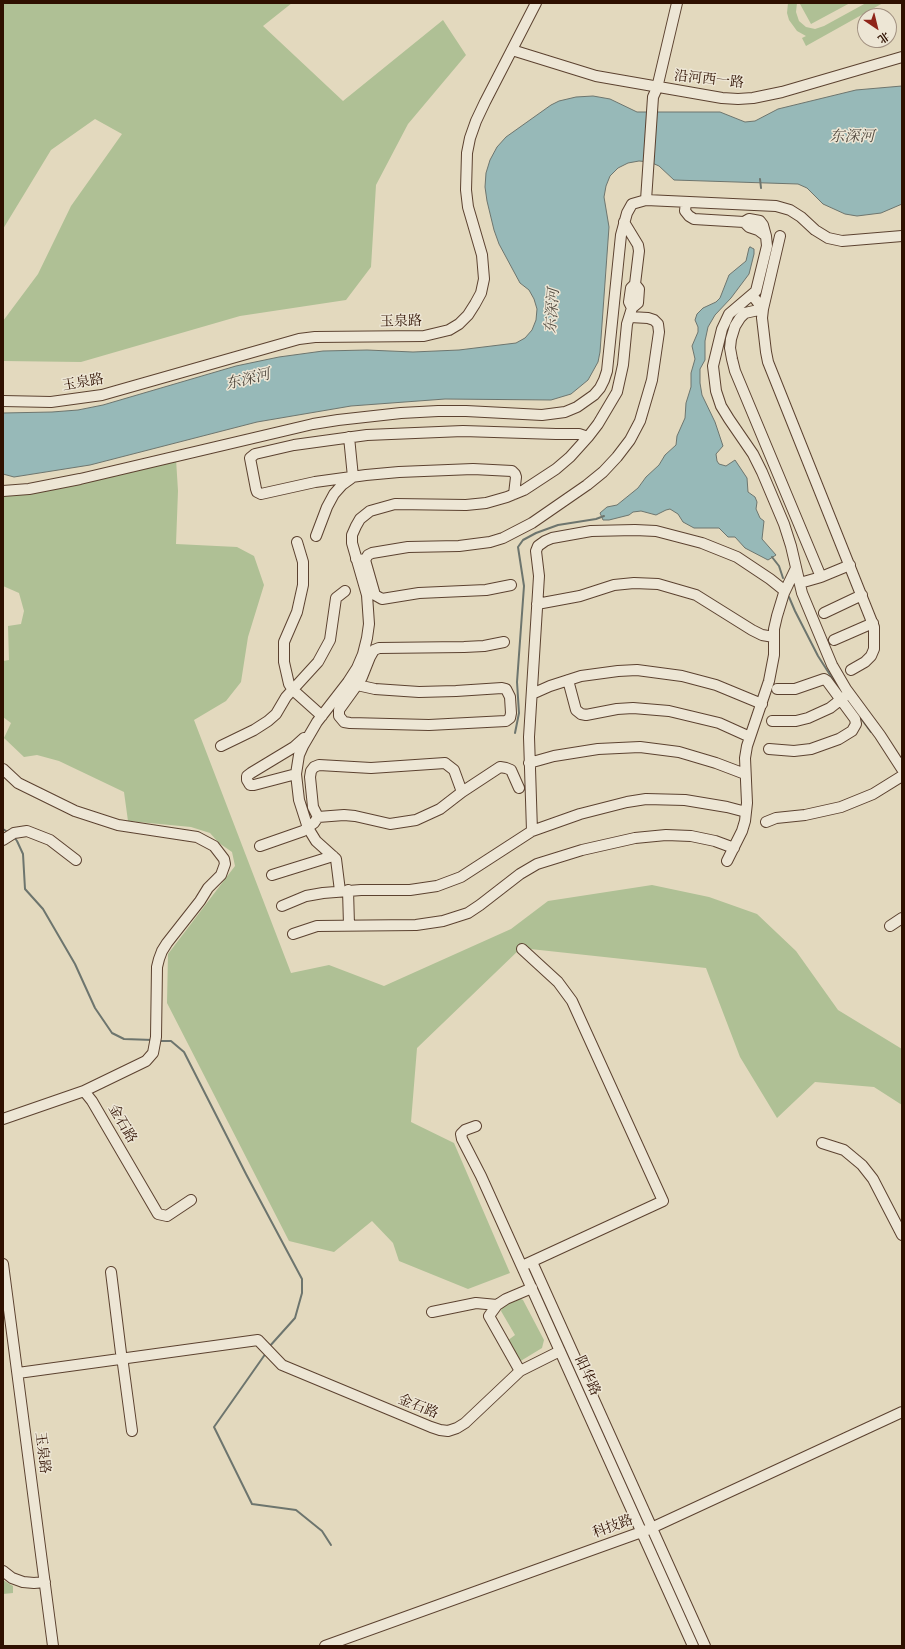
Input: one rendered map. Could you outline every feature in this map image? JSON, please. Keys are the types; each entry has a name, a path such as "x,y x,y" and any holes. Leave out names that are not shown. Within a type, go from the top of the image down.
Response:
{"street":[{"name":"玉泉路","path":"3,401 51,402 102,395 299,339 315,337 424,336 449,330 459,324 468,315 475,304 481,293 484,279 482,255 468,201 466,170 467,153 476,121 536,3"},
{"path":"646,200 653,96 657,88 677,3"},
{"name":"沿河西一路","path":"512,50 596,76 657,88 722,98 753,98 782,92 902,57"},
{"path":"3,491 42,487 80,479 313,424 338,420 401,413 445,411 542,415 565,412 590,398 600,388 604,380 607,371 621,235 624,222 632,204 646,200 776,206 790,210 815,230 828,238 842,241 902,236"},
{"path":"686,202 686,211 689,216 694,219 744,222 749,227 766,236 767,246 759,284 752,295 735,308 725,320 715,353 713,366 716,391 721,406 736,431 753,454 762,472 784,524 802,593 832,665 848,692 880,735 902,769"},
{"path":"511,585 486,590 419,593 382,599 376,595 352,543 352,535 360,519 370,511 395,504 466,505 486,503 514,494 540,480 556,469 570,457 588,437 602,419 617,392 622,371 627,324 631,312 629,302 631,288 635,284 639,251 638,245 624,222"},
{"path":"780,236 764,309 764,336 768,362 873,622 876,639 871,656 865,662 851,670"},
{"path":"752,295 764,309"},
{"path":"764,309 745,313 740,318 735,326 731,339 730,348 732,359 820,577"},
{"path":"360,560 372,553 408,547 459,546 490,542 503,538 532,523 587,485 603,472 630,440 640,420 652,380 659,332 658,324 654,320 631,312"},
{"path":"514,494 515,474 508,470 439,470 398,472 315,482 261,494 257,492 256,489 250,458 255,454 294,445 349,437 463,430 579,434 588,437"},
{"path":"349,437 354,477"},
{"path":"316,536 327,507 334,494 342,485 354,477"},
{"path":"532,831 529,763 539,576 536,551 538,546 552,538 584,532 610,530 656,531 702,543 737,557 785,591"},
{"path":"297,542 303,562 303,585 297,612 284,642 283,651 286,674 289,684 293,690 322,716"},
{"path":"349,925 344,891 337,863 333,856 316,841 308,828 299,800 296,774 299,755 309,734 322,716 353,684 363,654 369,624 367,595 360,560"},
{"path":"800,582 820,577 850,565"},
{"path":"727,861 742,831 746,812 745,758 770,674 774,655 774,637 777,616 785,591 796,568"},
{"path":"537,604 580,596 614,585 634,583 658,584 696,595 752,630 762,635 774,637"},
{"path":"222,746 254,730 268,721 276,714 286,697 310,672 325,651 332,632 336,598 345,591"},
{"path":"824,613 862,595"},
{"path":"834,640 873,622"},
{"path":"353,684 375,690 436,692 502,688 509,693 511,713 510,718 500,723 429,725 344,722 339,716 339,710 353,684 374,650 379,648 484,646 504,642"},
{"path":"532,694 568,680 596,673 618,671 659,672 682,676 716,685 762,704"},
{"path":"768,749 794,751 811,749 839,739 852,731 856,724 855,719 824,679 796,689 777,689"},
{"path":"568,680 576,710 582,714 586,715 617,709 633,708 669,711 696,716 719,723 750,737"},
{"path":"772,721 790,721 808,718 830,708 840,701 848,692"},
{"path":"296,774 254,786 250,785 247,780 247,776 250,773 294,747 309,734"},
{"path":"529,763 586,751 640,747 679,752 710,761 745,774"},
{"path":"318,818 313,807 310,777 311,771 319,765 371,768 445,763 454,770 462,792"},
{"path":"260,846 303,831 318,818 350,815 390,824 416,820 440,809 462,792 500,767 511,770 519,788"},
{"path":"3,768 18,783 75,811 118,825 197,837 214,846 221,854 225,864 221,875 208,888 200,901 162,951 157,967 156,1041 153,1053 146,1061 84,1091 3,1119"},
{"path":"766,822 776,818 805,815 841,807 874,794 902,776"},
{"path":"282,906 306,896 344,891 410,890 437,886 461,877 532,831 580,814 646,799 685,800 715,804 746,812"},
{"path":"8,837 27,831 43,836 76,860"},
{"path":"293,934 317,926 416,925 443,921 456,917 480,905 520,874 537,864 582,850 635,838 666,835 691,836 715,840 734,848"},
{"path":"272,875 333,856"},
{"path":"890,926 902,918"},
{"path":"522,949 558,982 572,1001 663,1201 522,1266"},
{"name":"金石路","path":"84,1091 92,1100 158,1214 167,1216 192,1200"},
{"name":"阳华路","path":"476,1126 465,1130 461,1134 462,1139 481,1176 693,1646"},
{"path":"822,1143 838,1147 849,1153 866,1169 902,1235"},
{"name":"阳华路","path":"532,1262 706,1646"},
{"name":"玉泉路","path":"3,1264 53,1646"},
{"path":"111,1272 122,1353"},
{"path":"520,1371 489,1316 497,1305 506,1299 532,1288"},
{"path":"432,1312 476,1303 497,1305"},
{"name":"金石路","path":"18,1373 258,1340 282,1365 440,1430 448,1431 465,1423 520,1371 560,1351"},
{"path":"123,1364 132,1431"},
{"name":"科技路","path":"325,1646 652,1528 902,1412"},
{"path":"3,1571 12,1578 23,1582 45,1582"}],"green space":[{"path":"3,3 292,3 263,26 343,101 443,20 466,55 408,124 376,185 371,267 346,300 240,316 81,362 3,361 3,321 38,274 71,206 122,134 95,119 51,150 3,229"},
{"path":"788,3 797,3 796,12 799,21 806,27 815,29 824,26 866,3 883,3 874,8 857,8 857,18 806,46 802,38 806,36 797,31 789,20 787,13"},
{"path":"850,3 811,24 800,4"},
{"path":"176,459 178,491 176,544 237,547 254,556 264,585 248,637 241,682 226,701 194,720 291,973 329,965 384,986 511,929 548,901 652,885 709,897 757,914 796,951 838,1010 902,1049 902,1105 874,1087 815,1082 777,1118 740,1057 706,968 521,948 417,1048 411,1122 454,1143 510,1273 468,1289 399,1261 393,1243 372,1221 334,1252 289,1241 167,1003 168,954 235,866 232,852 219,843 210,833 191,827 128,821 124,792 59,761 37,755 24,757 4,738 11,723 3,717 3,661 9,660 8,626 21,624 24,611 19,593 3,586 3,493"},
{"path":"518,1297 523,1300 544,1340 542,1348 519,1362 507,1341 515,1335 501,1311 503,1305"},
{"path":"3,1580 13,1586 13,1593 3,1594"}],"water":[{"name":"东深河","path":"902,86 902,204 881,213 857,216 845,214 823,204 807,188 798,184 674,180 659,166 650,162 639,161 628,163 618,168 610,176 604,197 609,227 598,362 588,380 571,394 551,400 445,399 351,406 257,422 90,465 14,477 3,474 3,413 78,410 103,405 236,366 279,357 323,351 367,350 413,352 459,350 516,343 525,338 532,330 536,320 537,309 529,290 520,283 499,244 487,201 485,187 486,173 490,160 497,147 506,137 559,101 576,97 593,96 610,99 637,112 720,112 745,122 755,121 778,109 856,90"},
{"path":"750,247 754,249 754,254 749,274 731,298 715,315 708,327 705,341 705,360 700,369 700,383 702,395 715,422 723,446 716,454 717,461 719,464 726,466 735,460 747,478 748,492 755,497 757,502 756,509 760,518 764,521 762,539 776,555 768,560 745,548 735,537 728,537 719,528 694,528 683,522 678,514 670,509 656,515 641,511 633,512 629,515 609,520 603,520 600,513 607,507 617,505 638,488 646,477 659,465 665,455 676,445 677,436 685,418 686,403 691,387 691,373 695,359 692,346 698,332 698,327 695,320 697,314 703,308 716,302 720,298 729,275 746,261"}],"waterway":[{"path":"760,179 761,188"},
{"path":"515,733 519,713 517,682 524,586 518,547 523,540 536,533 558,525 596,519 604,516"},
{"path":"772,557 779,566 783,578"},
{"path":"789,597 818,656 841,692"},
{"path":"849,702 871,732"},
{"path":"3,829 9,833"},
{"path":"14,837 23,854 25,889 43,909 75,964 95,1008 112,1033 124,1039 153,1040"},
{"path":"159,1041 171,1041 184,1052 246,1174 302,1279 302,1293 295,1318 269,1347"},
{"path":"266,1353 214,1427 252,1504 296,1510 322,1531 331,1545"}]}
